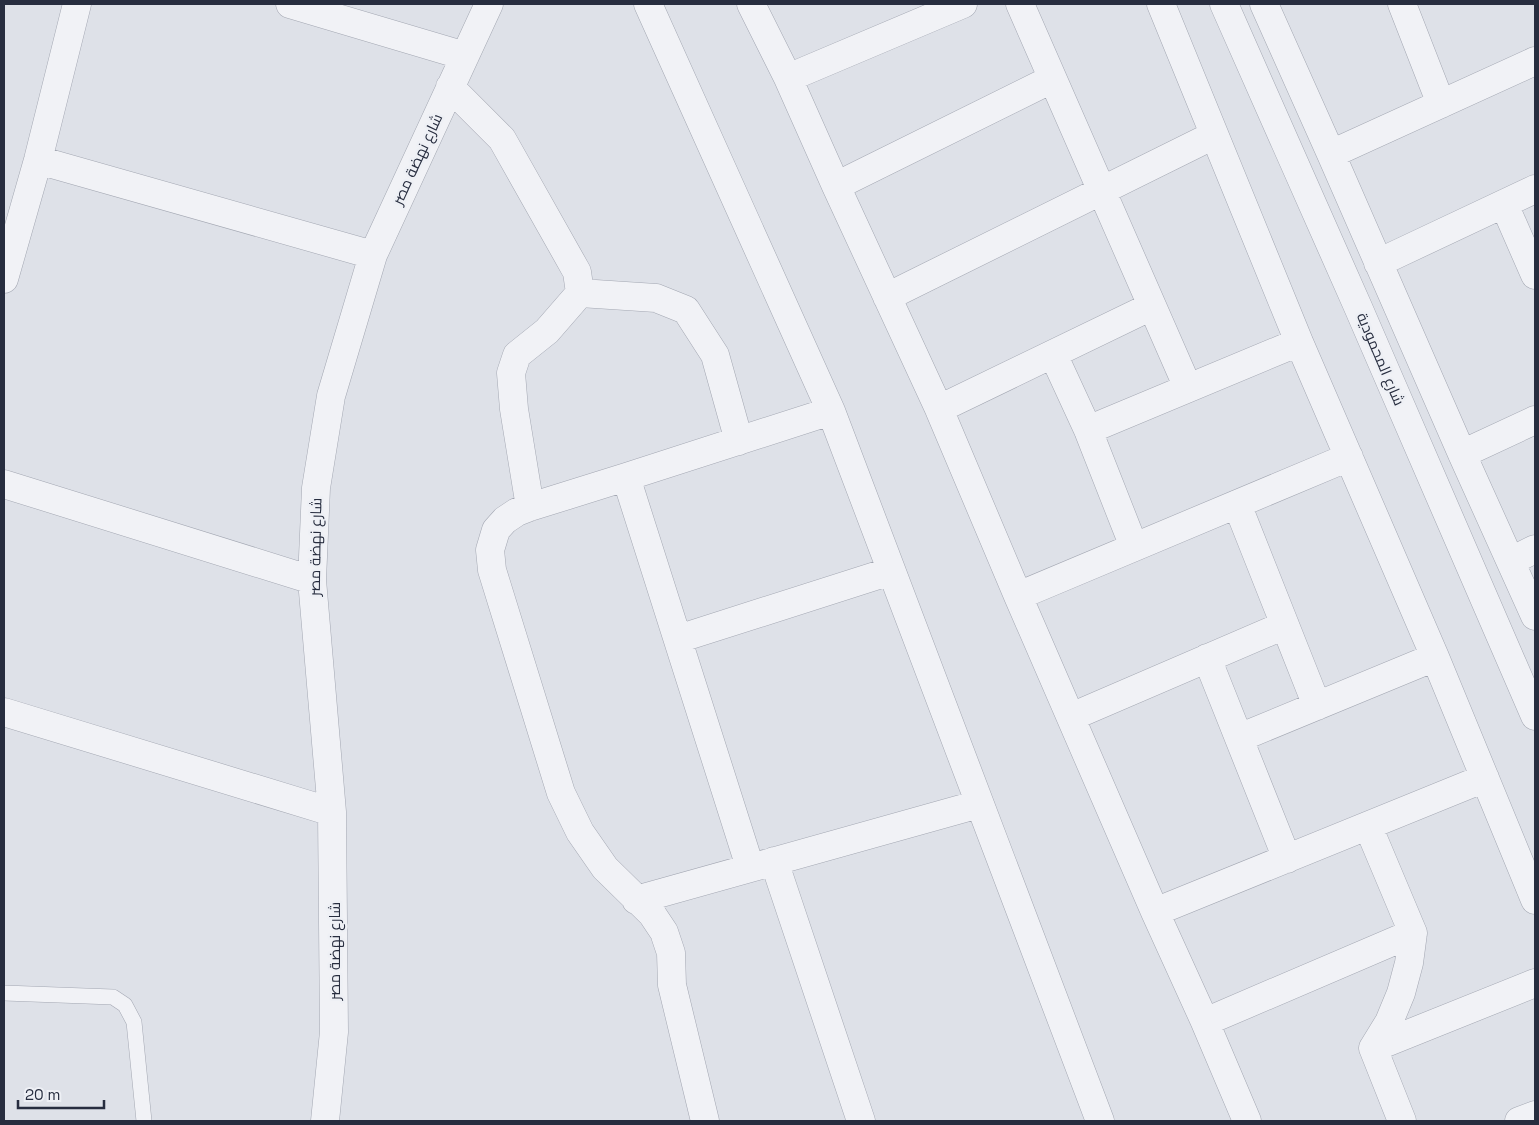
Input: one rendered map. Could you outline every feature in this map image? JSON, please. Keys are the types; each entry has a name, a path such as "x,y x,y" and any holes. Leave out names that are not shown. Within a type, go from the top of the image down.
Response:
{"street":[{"path":"4,279 15,201 38,160 77,4"},
{"name":"شارع نهضة مصر","path":"325,1121 334,1032 332,812 312,580 316,488 331,396 373,255 489,4"},
{"path":"648,4 831,411 1100,1121"},
{"path":"751,4 788,78 939,408 1018,596 1247,1121"},
{"path":"788,78 914,13 963,4"},
{"path":"1020,4 1188,388"},
{"path":"1161,4 1300,342 1435,657 1535,900"},
{"name":"شارع المحمودية","path":"1224,4 1535,716"},
{"path":"1264,4 1535,616"},
{"path":"1402,4 1441,104"},
{"path":"301,5 465,56"},
{"path":"1331,154 1535,61"},
{"path":"1262,88 1293,71"},
{"path":"836,186 1052,79"},
{"path":"450,86 502,139 577,272 580,292 547,331 516,355 511,373 514,410 530,506"},
{"path":"887,297 1214,135"},
{"path":"38,160 373,255"},
{"path":"1378,264 1535,189"},
{"path":"1504,204 1535,275"},
{"path":"580,292 656,298 686,310 715,354 739,441"},
{"path":"939,408 1152,306"},
{"path":"1088,430 1300,342"},
{"path":"1053,354 1088,430 1134,547"},
{"path":"706,1121 672,985 671,953 664,932 652,914 605,868 580,832 561,793 492,570 490,550 496,530 505,520 516,512 530,506 831,411"},
{"path":"1462,454 1535,420"},
{"path":"1018,596 1349,457"},
{"path":"626,477 678,639 860,1121"},
{"path":"4,484 312,580"},
{"path":"1237,504 1317,706"},
{"path":"1510,561 1535,549"},
{"path":"678,639 891,571"},
{"path":"1071,717 1285,625"},
{"path":"1239,738 1435,657"},
{"path":"1207,658 1287,859"},
{"path":"4,712 332,812"},
{"path":"1155,912 1485,778"},
{"path":"636,900 980,804"},
{"path":"1368,826 1413,933 1409,963 1401,993 1389,1022 1373,1048"},
{"path":"1205,1022 1413,933"},
{"path":"1373,1048 1535,983"},
{"path":"1373,1048 1402,1121"},
{"path":"1519,1121 1535,1115"}],"lane":[{"path":"4,993 113,997 125,1005 134,1022 144,1121"}]}
